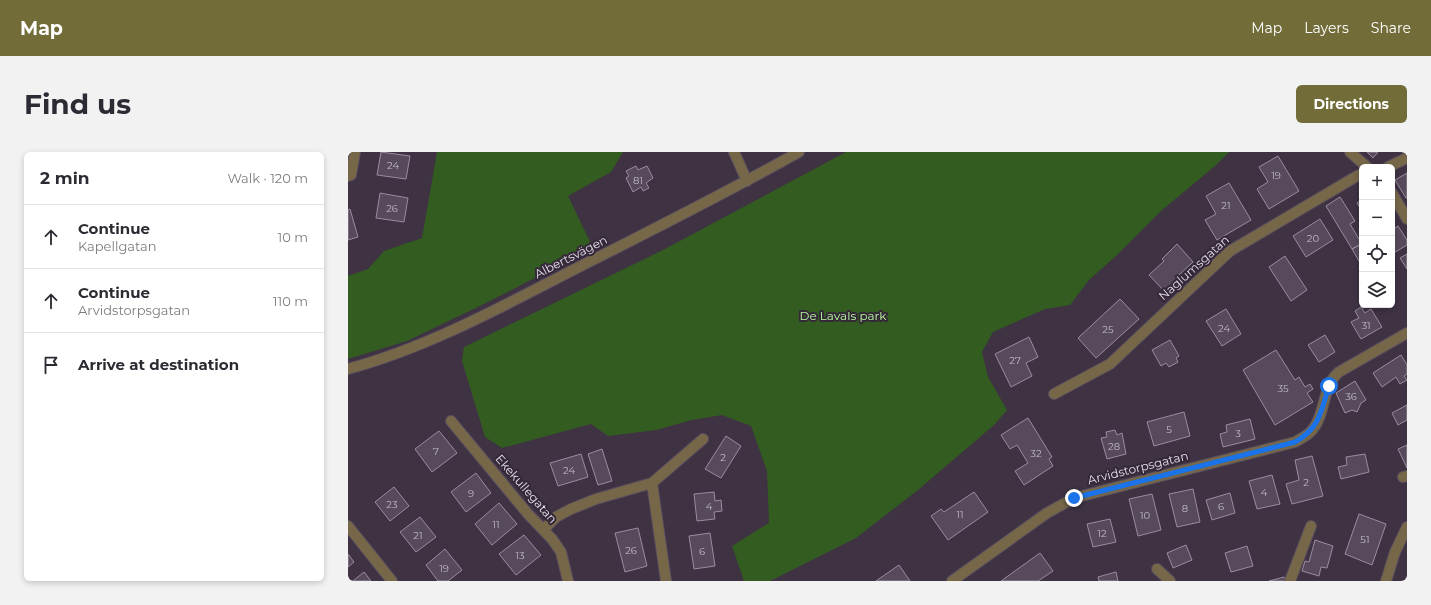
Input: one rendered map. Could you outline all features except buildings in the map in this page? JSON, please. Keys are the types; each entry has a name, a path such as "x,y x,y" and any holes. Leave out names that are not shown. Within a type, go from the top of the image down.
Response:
{"street":[{"path":"348,176 352,175 355,152"},
{"path":"734,152 747,181"},
{"name":"Albertsvägen","path":"348,369 392,355 496,310 747,181 799,152"},
{"path":"1350,152 1364,164"},
{"path":"1394,164 1407,158"},
{"name":"Naglumsgatan","path":"1054,394 1110,364 1230,251 1359,175"},
{"path":"1395,198 1407,219"},
{"name":"Arvidstorpsgatan","path":"952,581 1047,513 1074,498 1295,442 1314,429 1332,378 1338,372 1407,333"},
{"name":"Ekekullegatan","path":"451,421 561,552 568,581"},
{"path":"543,530 556,517 571,509 596,499 652,483 703,439"},
{"path":"652,483 666,581"},
{"path":"348,526 392,581"},
{"path":"1290,581 1311,526"},
{"path":"1386,581 1394,552 1407,527"},
{"path":"1157,569 1170,581"}],"green space":[{"path":"437,152 623,152 611,172 568,196 593,248 484,304 407,341 348,359 348,276 368,269 384,251 422,238"},
{"name":"De Lavals park","path":"846,152 1229,152 1215,166 1161,211 1116,256 1089,280 1070,305 1045,309 993,332 982,352 988,377 1007,410 994,425 918,490 856,538 770,581 744,581 732,546 769,523 767,471 751,426 722,415 692,420 656,430 608,436 591,424 502,448 485,437 462,361 464,347 663,250"}],"route":[{"path":"1074,498 1295,442 1314,429 1329,386"}]}
